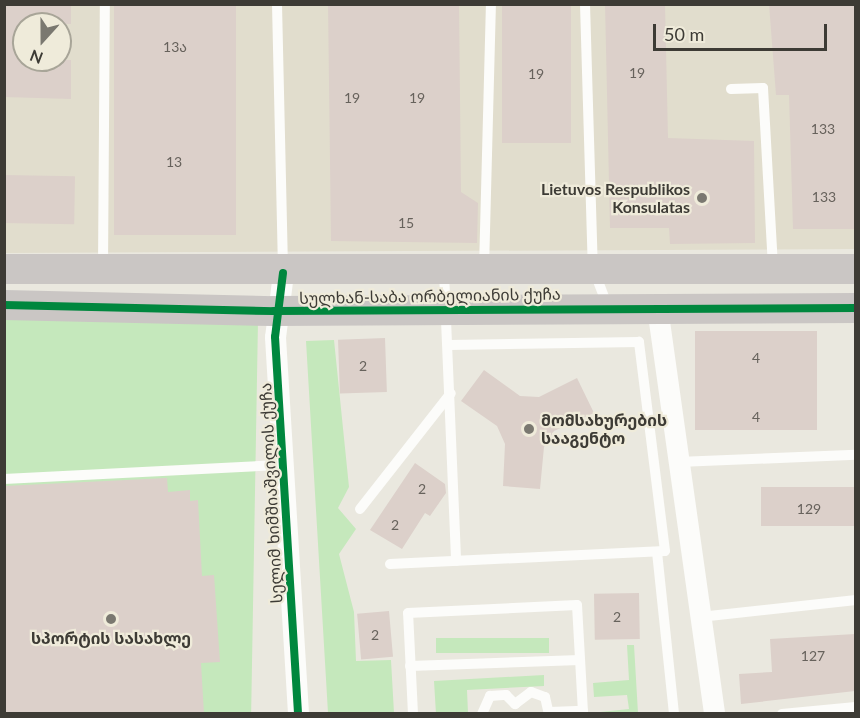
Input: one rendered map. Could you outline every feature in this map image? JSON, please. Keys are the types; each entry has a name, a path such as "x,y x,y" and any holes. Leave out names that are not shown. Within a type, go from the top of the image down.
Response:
{"street":[{"name":"სულხან-საბა ორბელიანის ქუჩა","path":"4,269 283,273 484,272 593,268 855,270"},
{"name":"სელიმ ხიმშიაშვილის ქუჩა","path":"283,273 274,311 285,465 298,714"},
{"name":"სულხან-საბა ორბელიანის ქუჩა","path":"4,305 274,311 608,307 855,308"},
{"path":"657,307 714,714"}],"lane":[{"path":"103,271 105,4"},
{"path":"277,4 283,273"},
{"path":"484,272 491,4"},
{"path":"585,4 593,268 608,307"},
{"path":"731,89 763,88 774,270"},
{"path":"444,272 451,393 456,561"},
{"path":"390,564 665,551 639,342 449,345"},
{"path":"360,509 451,393"},
{"path":"678,462 855,454"},
{"path":"4,479 285,465"},
{"path":"657,552 674,714"},
{"path":"700,617 855,600"},
{"path":"412,714 408,613 578,605 583,712 549,713 538,693 523,694 516,709 498,694 484,702 482,714"},
{"path":"410,666 580,660"},
{"path":"782,714 855,707"}],"shaded area":[{"path":"4,5 855,5 855,249 5,253"}],"green space":[{"path":"5,318 258,322 251,714 4,714"},
{"path":"334,340 349,487 338,508 356,529 339,554 354,612 356,661 391,660 394,713 328,713 306,341"},
{"path":"436,638 549,638 549,653 436,653"},
{"path":"627,645 634,645 638,713 591,713 629,709 627,695 594,697 593,683 629,680"},
{"path":"544,675 544,686 467,690 468,713 436,714 434,681"}],"building":[{"path":"4,4 71,4 71,12 12,12 12,72 71,72 71,99 4,97"},
{"path":"328,4 459,4 461,192 478,203 477,243 331,241"},
{"path":"502,4 571,4 571,143 502,143"},
{"path":"605,4 665,4 668,138 754,141 755,243 670,244 669,228 610,228"},
{"path":"769,4 855,4 855,229 793,229 789,95 776,95"},
{"path":"114,6 236,6 236,235 114,235"},
{"path":"4,175 75,176 74,224 4,223"},
{"path":"695,331 817,331 817,430 695,430"},
{"path":"385,338 387,392 340,394 338,340"},
{"name":"მომსახურების სააგენტო","path":"484,370 520,396 539,397 577,378 594,413 554,431 544,447 540,489 503,486 505,444 497,426 461,401"},
{"path":"415,463 445,484 446,493 430,516 425,513 402,549 370,530"},
{"name":"სპორტის სასახლე","path":"167,478 168,492 190,490 190,501 198,500 202,576 214,575 220,662 201,663 204,714 4,714 4,486"},
{"path":"761,487 855,487 855,526 761,526"},
{"path":"639,593 640,639 595,640 594,594"},
{"path":"389,611 393,657 361,660 357,614"},
{"path":"855,634 855,691 741,704 739,674 772,672 770,639"}],"cycle path":[{"path":"283,273 275,337 298,714"},
{"path":"4,305 274,311 856,308"}],"place":[{"name":"Lietuvos Respublikos Konsulatas","path":"702,198"},
{"name":"მომსახურების სააგენტო","path":"529,429"},
{"name":"სპორტის სასახლე","path":"111,619"}]}
